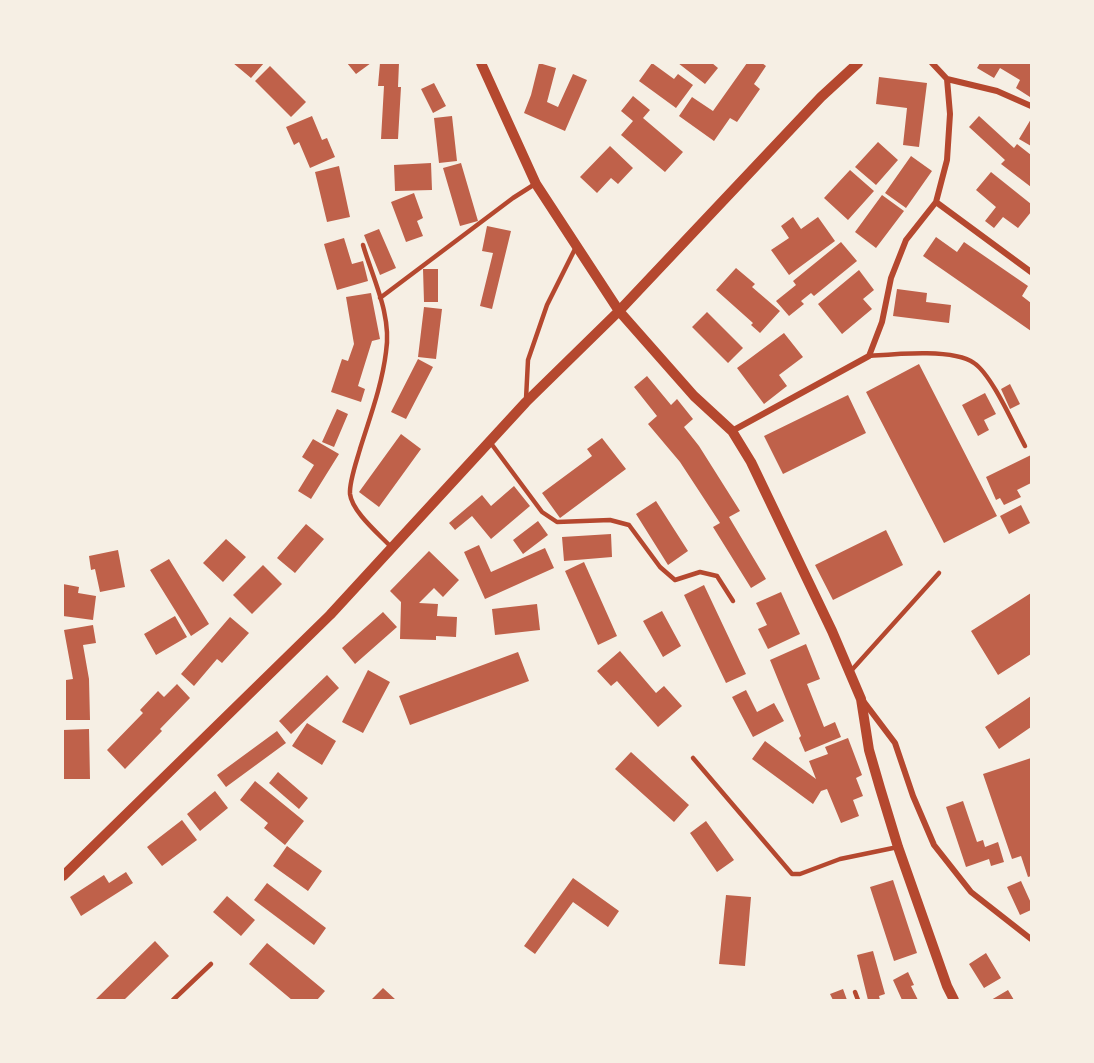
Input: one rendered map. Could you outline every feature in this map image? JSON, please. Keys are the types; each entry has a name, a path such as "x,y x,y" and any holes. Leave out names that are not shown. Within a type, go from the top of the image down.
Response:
{"street":[{"path":"481,63 536,184 576,247 620,311 694,396 732,431 751,462 861,699 869,750 898,847 954,1000"},
{"path":"63,876 330,615 526,402 620,311 821,97 858,63"},
{"path":"932,63 947,79 997,91 1031,106"},
{"path":"732,431 868,356 882,322 891,278 906,240 936,202 947,160 950,114 947,79"},
{"path":"936,202 1031,272"},
{"path":"861,699 895,743 934,844 971,892 1031,939"}],"lane":[{"path":"380,298 513,198 536,184"},
{"path":"363,245 384,309 387,351 350,493 354,506 392,548"},
{"path":"526,402 528,360 547,305 576,247"},
{"path":"868,356 900,353 955,355 974,363 987,378 1025,446"},
{"path":"490,442 542,512 556,522 610,520 629,525 660,567 675,580 700,572 717,576 733,601"},
{"path":"850,672 939,573"},
{"path":"693,758 792,874 800,874 840,859 898,847"},
{"path":"173,1000 211,964"},
{"path":"855,992 858,1000"}],"building":[{"path":"233,63 264,63 251,78"},
{"path":"347,63 371,63 356,74"},
{"path":"380,63 399,63 398,87 401,87 398,139 381,139 384,86 378,86"},
{"path":"539,63 556,68 547,102 558,107 573,74 587,80 565,131 524,113"},
{"path":"652,63 674,79 678,74 693,85 676,108 639,81"},
{"path":"678,63 712,63 718,68 705,84"},
{"path":"747,63 762,63 766,66 754,84 760,89 737,122 730,118 714,141 679,116 692,97 713,111"},
{"path":"980,63 1031,63 1030,97 1016,88 1020,80 1000,68 994,78 977,68"},
{"path":"270,66 306,102 291,117 255,81"},
{"path":"879,77 927,83 919,147 903,145 907,108 876,104"},
{"path":"434,83 446,106 433,113 421,89"},
{"path":"633,96 650,110 643,118 683,152 665,172 621,135 633,121 621,111"},
{"path":"312,116 322,140 327,138 335,157 310,168 299,142 294,145 286,127"},
{"path":"452,116 457,161 439,163 434,118"},
{"path":"979,116 1014,148 1017,144 1031,155 1031,187 1001,164 1005,160 969,127"},
{"path":"1031,119 1031,146 1019,139"},
{"path":"878,142 898,160 876,185 855,167"},
{"path":"610,146 633,168 618,184 611,178 597,193 580,177"},
{"path":"911,156 932,171 906,208 885,193"},
{"path":"431,163 432,190 395,191 394,165"},
{"path":"461,163 478,221 460,226 443,168"},
{"path":"339,166 350,217 327,222 315,172"},
{"path":"850,170 874,191 848,220 824,198"},
{"path":"991,172 1031,204 1031,212 1018,228 1003,217 994,228 985,221 996,207 976,190"},
{"path":"414,193 423,218 417,221 423,236 406,242 391,202"},
{"path":"882,195 904,211 876,248 855,232"},
{"path":"793,217 801,229 818,217 835,241 789,275 771,250 789,238 781,226"},
{"path":"487,226 511,231 492,309 480,306 493,253 482,251"},
{"path":"379,229 396,268 380,275 364,235"},
{"path":"936,237 957,252 964,242 1028,286 1022,296 1031,303 1031,331 923,256"},
{"path":"344,238 352,264 363,261 368,281 337,290 324,244"},
{"path":"841,242 857,261 814,296 811,293 801,301 804,304 789,316 776,301 796,285 793,281"},
{"path":"736,268 755,284 752,287 780,311 760,333 751,325 753,323 716,290"},
{"path":"423,269 438,269 438,302 424,302"},
{"path":"859,270 874,290 863,299 872,309 842,334 818,304"},
{"path":"897,289 927,293 926,302 951,305 949,323 893,316"},
{"path":"371,293 380,339 372,341 358,386 365,389 361,402 331,392 342,359 348,361 354,344 346,297"},
{"path":"424,307 442,309 436,359 418,357"},
{"path":"707,312 743,348 728,363 692,327"},
{"path":"784,333 803,357 779,375 787,386 764,404 737,368"},
{"path":"418,359 433,367 406,419 391,412"},
{"path":"919,364 997,516 944,543 866,392"},
{"path":"647,376 671,405 677,399 693,419 684,427 699,446 740,511 729,517 766,579 751,588 713,527 720,523 680,462 648,424 657,416 634,387"},
{"path":"1010,384 1020,404 1010,409 1001,389"},
{"path":"985,393 996,414 984,420 989,430 978,436 962,405"},
{"path":"848,395 866,433 783,474 764,436"},
{"path":"337,409 348,414 334,447 322,442"},
{"path":"401,434 421,449 379,507 359,492"},
{"path":"602,438 626,469 560,518 542,493 592,456 587,449"},
{"path":"313,439 339,454 311,499 298,491 314,465 302,457"},
{"path":"1031,455 1031,483 1017,490 1021,497 1004,505 1000,498 996,500 986,477"},
{"path":"514,486 530,506 491,539 472,516 455,530 449,523 482,495 491,506"},
{"path":"656,501 688,551 668,565 636,514"},
{"path":"1021,505 1030,523 1009,534 1000,516"},
{"path":"538,521 548,535 523,554 513,540"},
{"path":"306,524 324,539 295,573 277,558"},
{"path":"886,530 903,565 833,600 815,565"},
{"path":"611,534 612,557 564,561 562,537"},
{"path":"226,539 246,557 223,582 203,563"},
{"path":"479,545 491,572 545,548 554,568 485,599 464,552"},
{"path":"118,550 125,587 100,592 95,569 91,570 89,556"},
{"path":"429,551 459,580 443,597 434,588 419,603 438,604 437,616 457,617 456,637 436,636 436,640 400,639 401,602 390,591"},
{"path":"169,559 209,624 191,636 150,570"},
{"path":"584,562 617,636 598,645 565,571"},
{"path":"263,565 282,584 252,614 233,595"},
{"path":"63,584 79,587 78,593 96,596 93,620 63,616"},
{"path":"704,585 746,674 726,683 684,595"},
{"path":"781,592 800,634 768,649 758,629 767,625 756,603"},
{"path":"1031,593 1031,654 998,675 971,631"},
{"path":"537,604 540,630 495,635 492,609"},
{"path":"662,611 681,646 663,657 643,621"},
{"path":"383,612 397,627 355,664 342,648"},
{"path":"175,616 187,637 156,655 144,634"},
{"path":"230,617 249,633 222,663 217,659 194,686 181,674"},
{"path":"93,625 96,643 83,645 89,679 90,720 66,720 66,680 73,679 64,630"},
{"path":"806,644 820,679 807,684 824,727 835,722 841,737 805,752 799,738 801,736 770,660"},
{"path":"620,651 656,693 664,686 682,706 658,727 617,681 611,686 597,671"},
{"path":"518,652 529,681 410,725 399,696"},
{"path":"368,670 390,682 363,733 342,722"},
{"path":"327,675 339,688 291,734 279,721"},
{"path":"177,684 190,698 125,769 107,750 143,713 140,710 158,691 164,697"},
{"path":"746,690 757,712 774,703 784,721 753,737 732,697"},
{"path":"1031,696 1031,727 999,749 985,727"},
{"path":"307,723 336,741 322,765 292,746"},
{"path":"89,729 90,779 63,779 63,730"},
{"path":"277,731 286,743 226,787 217,775"},
{"path":"848,738 862,775 856,778 863,796 853,800 859,816 841,823 827,789 821,791 813,804 752,759 765,741 816,779 809,761 828,754 825,747"},
{"path":"631,752 689,805 674,822 615,769"},
{"path":"1031,758 1031,876 1028,877 1021,856 1012,859 983,774"},
{"path":"278,772 308,798 299,809 269,783"},
{"path":"255,781 304,821 285,845 264,828 268,823 240,800"},
{"path":"215,791 228,808 200,831 187,814"},
{"path":"963,801 977,842 983,840 985,847 998,842 1004,862 991,866 989,859 966,867 946,807"},
{"path":"182,820 197,840 162,866 147,847"},
{"path":"706,821 734,860 717,872 690,833"},
{"path":"287,846 322,871 308,891 273,866"},
{"path":"126,872 133,883 81,916 70,897 104,875 109,883"},
{"path":"573,878 619,911 608,927 573,902 535,954 524,946"},
{"path":"893,880 917,953 894,961 870,887"},
{"path":"1021,881 1031,903 1031,910 1020,915 1007,887"},
{"path":"267,883 326,928 314,945 254,900"},
{"path":"726,895 751,897 745,966 719,964"},
{"path":"227,896 255,920 241,936 213,912"},
{"path":"155,941 169,956 124,1000 95,1000"},
{"path":"267,943 325,991 317,1000 292,1000 249,964"},
{"path":"873,951 885,994 879,996 880,1000 868,1000 857,955"},
{"path":"986,953 1001,978 984,988 969,964"},
{"path":"908,972 914,985 911,986 918,1000 902,1000 893,980"},
{"path":"383,988 396,1000 371,1000"},
{"path":"843,989 847,1000 833,1000 830,994"},
{"path":"1008,990 1014,1000 991,1000"}]}
